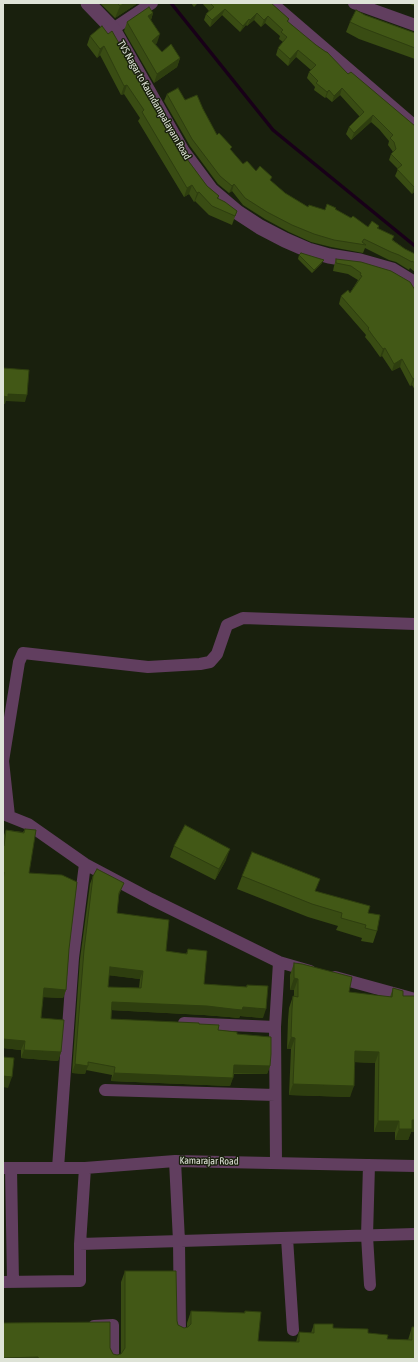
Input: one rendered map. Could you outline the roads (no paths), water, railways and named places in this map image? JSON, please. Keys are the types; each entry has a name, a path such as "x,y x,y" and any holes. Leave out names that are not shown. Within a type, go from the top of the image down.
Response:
{"street":[{"name":"TVS Nagar to Kaundampalayam Road","path":"88,3 113,29 182,151 211,190 237,212 260,227 308,250 329,256 360,261 392,270 415,284"},
{"path":"272,3 415,126"},
{"path":"113,29 150,4"},
{"path":"362,4 415,25"},
{"path":"415,624 243,618 227,625 216,654 210,662 200,664 148,667 23,653 19,662 3,761 6,815 28,824 85,864 279,962 415,999"},
{"path":"58,1168 73,958 85,864"},
{"path":"276,1163 275,1027 279,962"},
{"path":"176,1022 275,1027"},
{"path":"105,1090 276,1095"},
{"path":"175,1161 179,1241 180,1332"},
{"name":"Kamarajar Road","path":"7,1168 85,1168 175,1161 415,1166"},
{"path":"369,1165 367,1236 370,1285"},
{"path":"7,1168 8,1282 80,1281 80,1244 85,1168"},
{"path":"80,1244 415,1234"},
{"path":"287,1238 293,1330"},
{"path":"82,1326 113,1325 113,1359"}],"waterway":[{"path":"171,3 273,130 415,246"}]}
